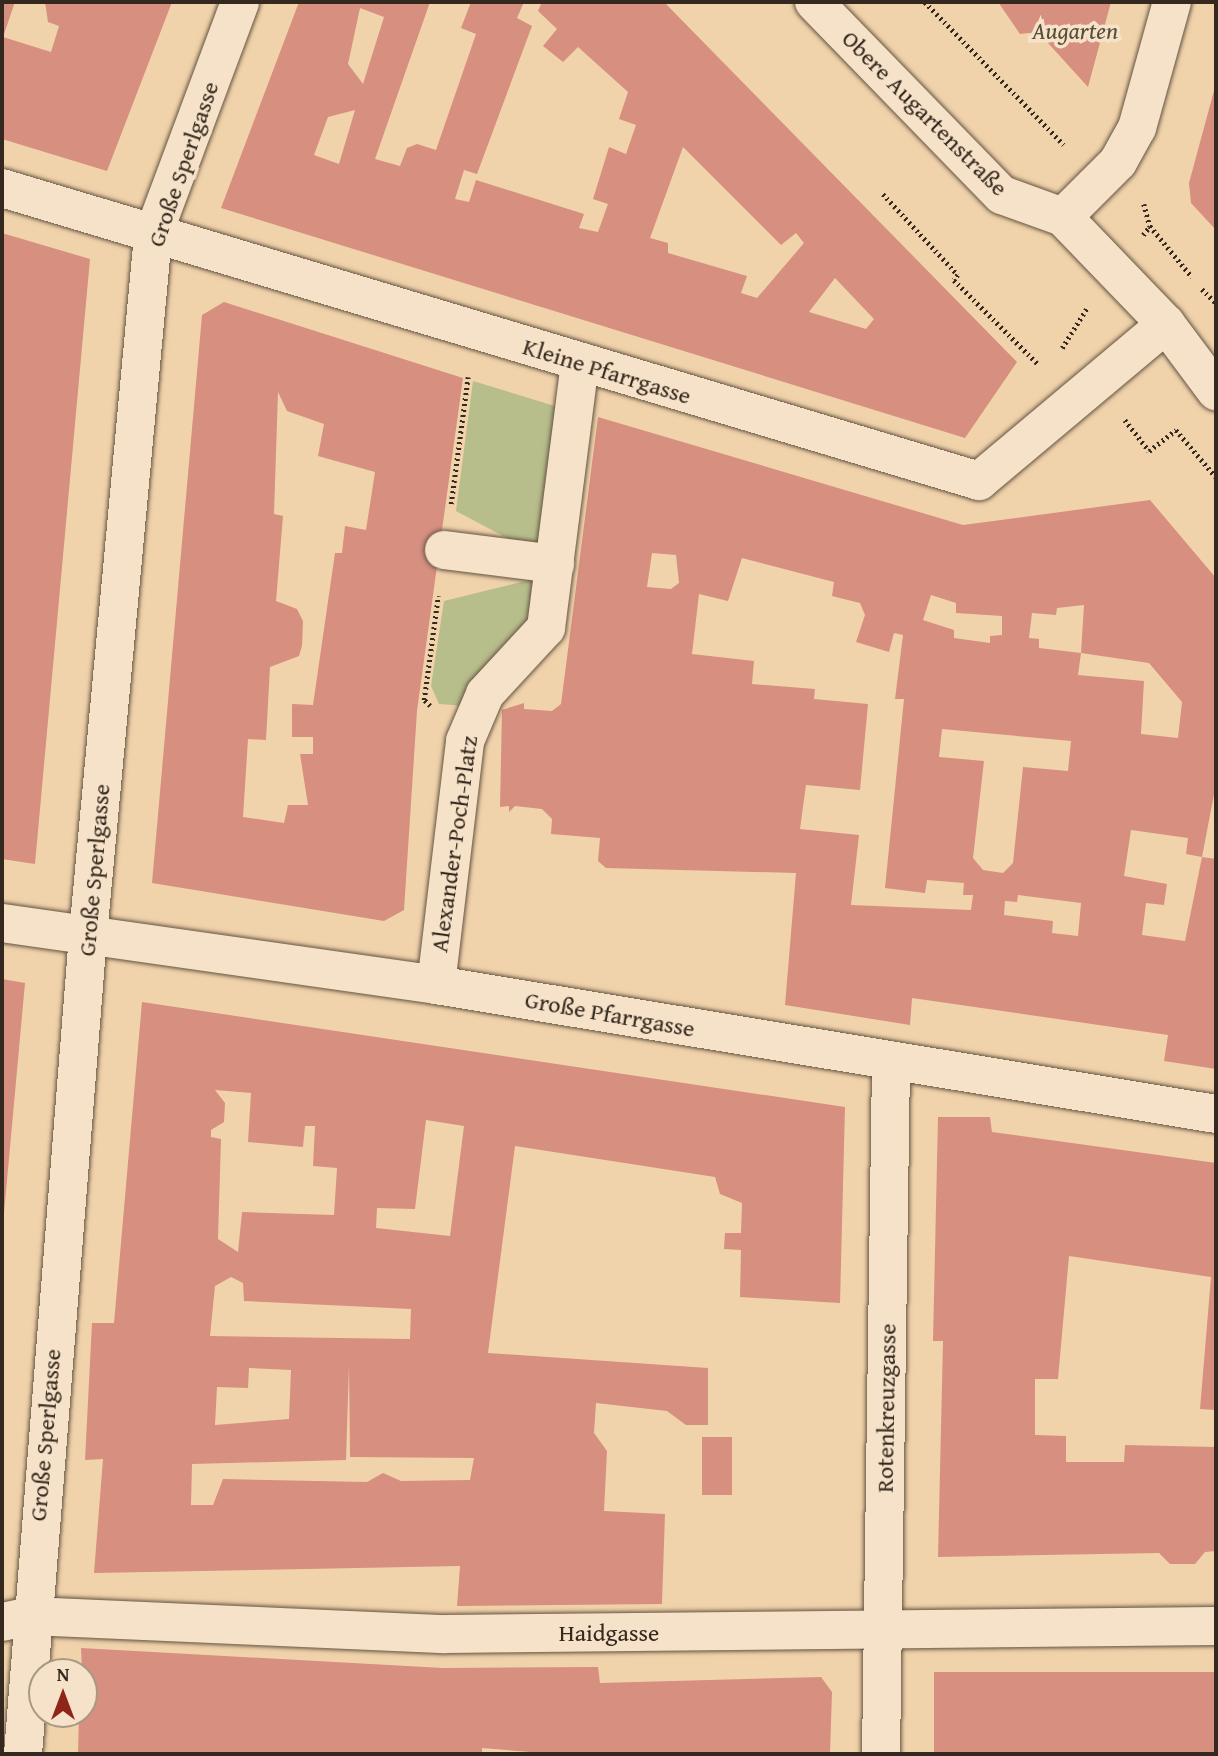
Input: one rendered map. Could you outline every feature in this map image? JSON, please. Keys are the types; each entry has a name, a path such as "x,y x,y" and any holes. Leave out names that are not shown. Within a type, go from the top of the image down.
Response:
{"street":[{"name":"Große Sperlgasse","path":"23,1754 16,1619 88,935 153,235 240,2"},
{"name":"Obere Augartenstraße","path":"814,2 1002,195 1063,217 1166,324 1216,391"},
{"path":"1063,217 1118,162 1137,128 1172,2"},
{"name":"Kleine Pfarrgasse","path":"2,188 580,364 979,481 1166,324"},
{"name":"Alexander-Poch-Platz","path":"436,985 465,741 485,694 538,642 550,604 580,364"},
{"path":"444,550 555,564"},
{"name":"Große Pfarrgasse","path":"2,923 436,985 1216,1114"},
{"name":"Rotenkreuzgasse","path":"881,1754 891,1062"},
{"name":"Haidgasse","path":"16,1619 446,1634 882,1632 1216,1626"}],"path":[{"path":"925,2 1063,145 1089,135 1118,162 1140,191 1150,226 1216,303"},
{"path":"883,194 1038,366 1045,360"},
{"path":"1053,354 1061,347"},
{"path":"1149,451 1176,430 1216,477"}],"green space":[{"path":"473,381 558,407 545,533 536,545 520,545 456,511"},
{"path":"534,579 534,616 466,706 439,704 431,686 444,601"}],"building":[{"path":"2,2 15,2 3,37 51,52 59,26 48,22 45,2 172,2 107,171 2,139"},
{"path":"299,2 430,2 375,159 400,166 407,148 417,144 436,150 476,34 461,28 471,2 524,2 517,18 532,26 477,174 464,170 455,199 469,202 476,180 584,214 579,228 598,232 608,204 593,199 609,147 626,154 636,125 619,119 628,92 578,47 563,62 543,46 557,29 538,11 542,2 664,2 1017,362 965,438 221,208","holes":["360,8 384,17 363,84 348,64","355,110 339,164 314,155 328,117","683,147 781,245 796,233 804,243 757,298 741,293 747,276 668,253 668,243 650,238","835,278 874,319 866,329 809,312"]},
{"name":"Augarten","path":"998,2 1111,2 1088,87 1038,32 1020,34"},
{"path":"1215,87 1216,230 1191,203 1189,183"},
{"path":"2,233 90,259 35,864 2,859"},
{"path":"224,302 463,378 417,711 404,910 384,921 152,883 202,315","holes":["278,392 287,411 324,424 318,456 375,472 366,530 345,526 342,553 335,553 313,705 292,704 292,737 313,737 313,754 300,754 308,805 288,805 284,823 243,817 248,739 266,740 270,667 299,656 302,646 303,621 297,609 276,601 283,516 274,514"]},
{"path":"598,417 963,525 1150,500 1216,578 1216,784 1202,857 1216,859 1216,1069 1164,1061 1168,1035 912,998 910,1025 785,1005 796,873 606,868 598,861 600,838 551,834 552,819 542,809 515,806 509,812 509,806 500,807 502,710 524,703 524,709 552,711 561,704","holes":["652,553 676,555 679,583 671,589 647,587","742,558 834,582 832,596 860,603 865,615 856,642 889,652 894,633 903,635 895,699 904,699 885,888 925,893 927,880 964,883 963,895 973,895 971,910 851,905 859,835 800,829 806,785 860,790 868,704 814,699 815,689 752,684 754,661 692,654 699,594 728,601","931,595 956,603 956,613 1002,616 1002,635 990,636 990,643 954,638 954,630 923,620","1084,605 1081,653 1039,648 1039,639 1029,638 1032,613 1056,615 1057,608","1081,653 1149,663 1182,702 1178,738 1141,734 1144,681 1078,675","942,729 1071,741 1068,771 1023,767 1013,863 1003,873 983,870 973,858 984,761 939,757","1131,830 1188,838 1186,854 1202,857 1185,941 1142,935 1146,903 1164,905 1167,884 1124,876","1018,895 1081,903 1078,936 1052,933 1053,921 1004,915 1005,901 1017,902"]},
{"path":"2,979 25,983 4,1213 2,1213"},
{"path":"142,1002 845,1107 840,1303 740,1297 741,1250 724,1249 725,1233 741,1233 742,1203 720,1194 715,1177 515,1146 488,1353 708,1368 708,1425 686,1425 667,1411 596,1403 594,1433 607,1451 604,1511 665,1514 662,1604 457,1606 460,1566 94,1573 103,1459 85,1460 92,1323 114,1323","holes":["215,1090 251,1093 248,1142 303,1147 305,1126 315,1126 313,1166 337,1168 334,1215 242,1212 238,1252 218,1239 221,1139 211,1137 211,1130 224,1122 225,1103","426,1120 464,1126 450,1236 376,1228 377,1208 415,1209","231,1277 243,1283 244,1301 411,1309 410,1339 210,1336 215,1286","349,1365 350,1457 474,1458 470,1480 401,1481 383,1473 367,1482 223,1479 213,1505 191,1505 192,1464 346,1460","249,1368 291,1370 289,1419 215,1425 217,1387 248,1388"]},
{"path":"938,1117 990,1117 992,1132 1216,1163 1216,1410 1200,1409 1211,1277 1069,1256 1058,1379 1035,1379 1035,1435 1066,1436 1066,1462 1124,1462 1125,1445 1216,1447 1216,1551 1205,1552 1195,1564 1170,1564 1159,1553 938,1557 943,1341 933,1341"},
{"path":"702,1437 732,1437 732,1495 702,1495"},
{"path":"81,1648 443,1668 598,1667 600,1683 821,1677 832,1692 830,1754 555,1754 482,1748 482,1754 78,1754 79,1728 98,1728 98,1658 81,1658"},
{"path":"934,1672 1216,1672 1216,1754 934,1754"}]}
